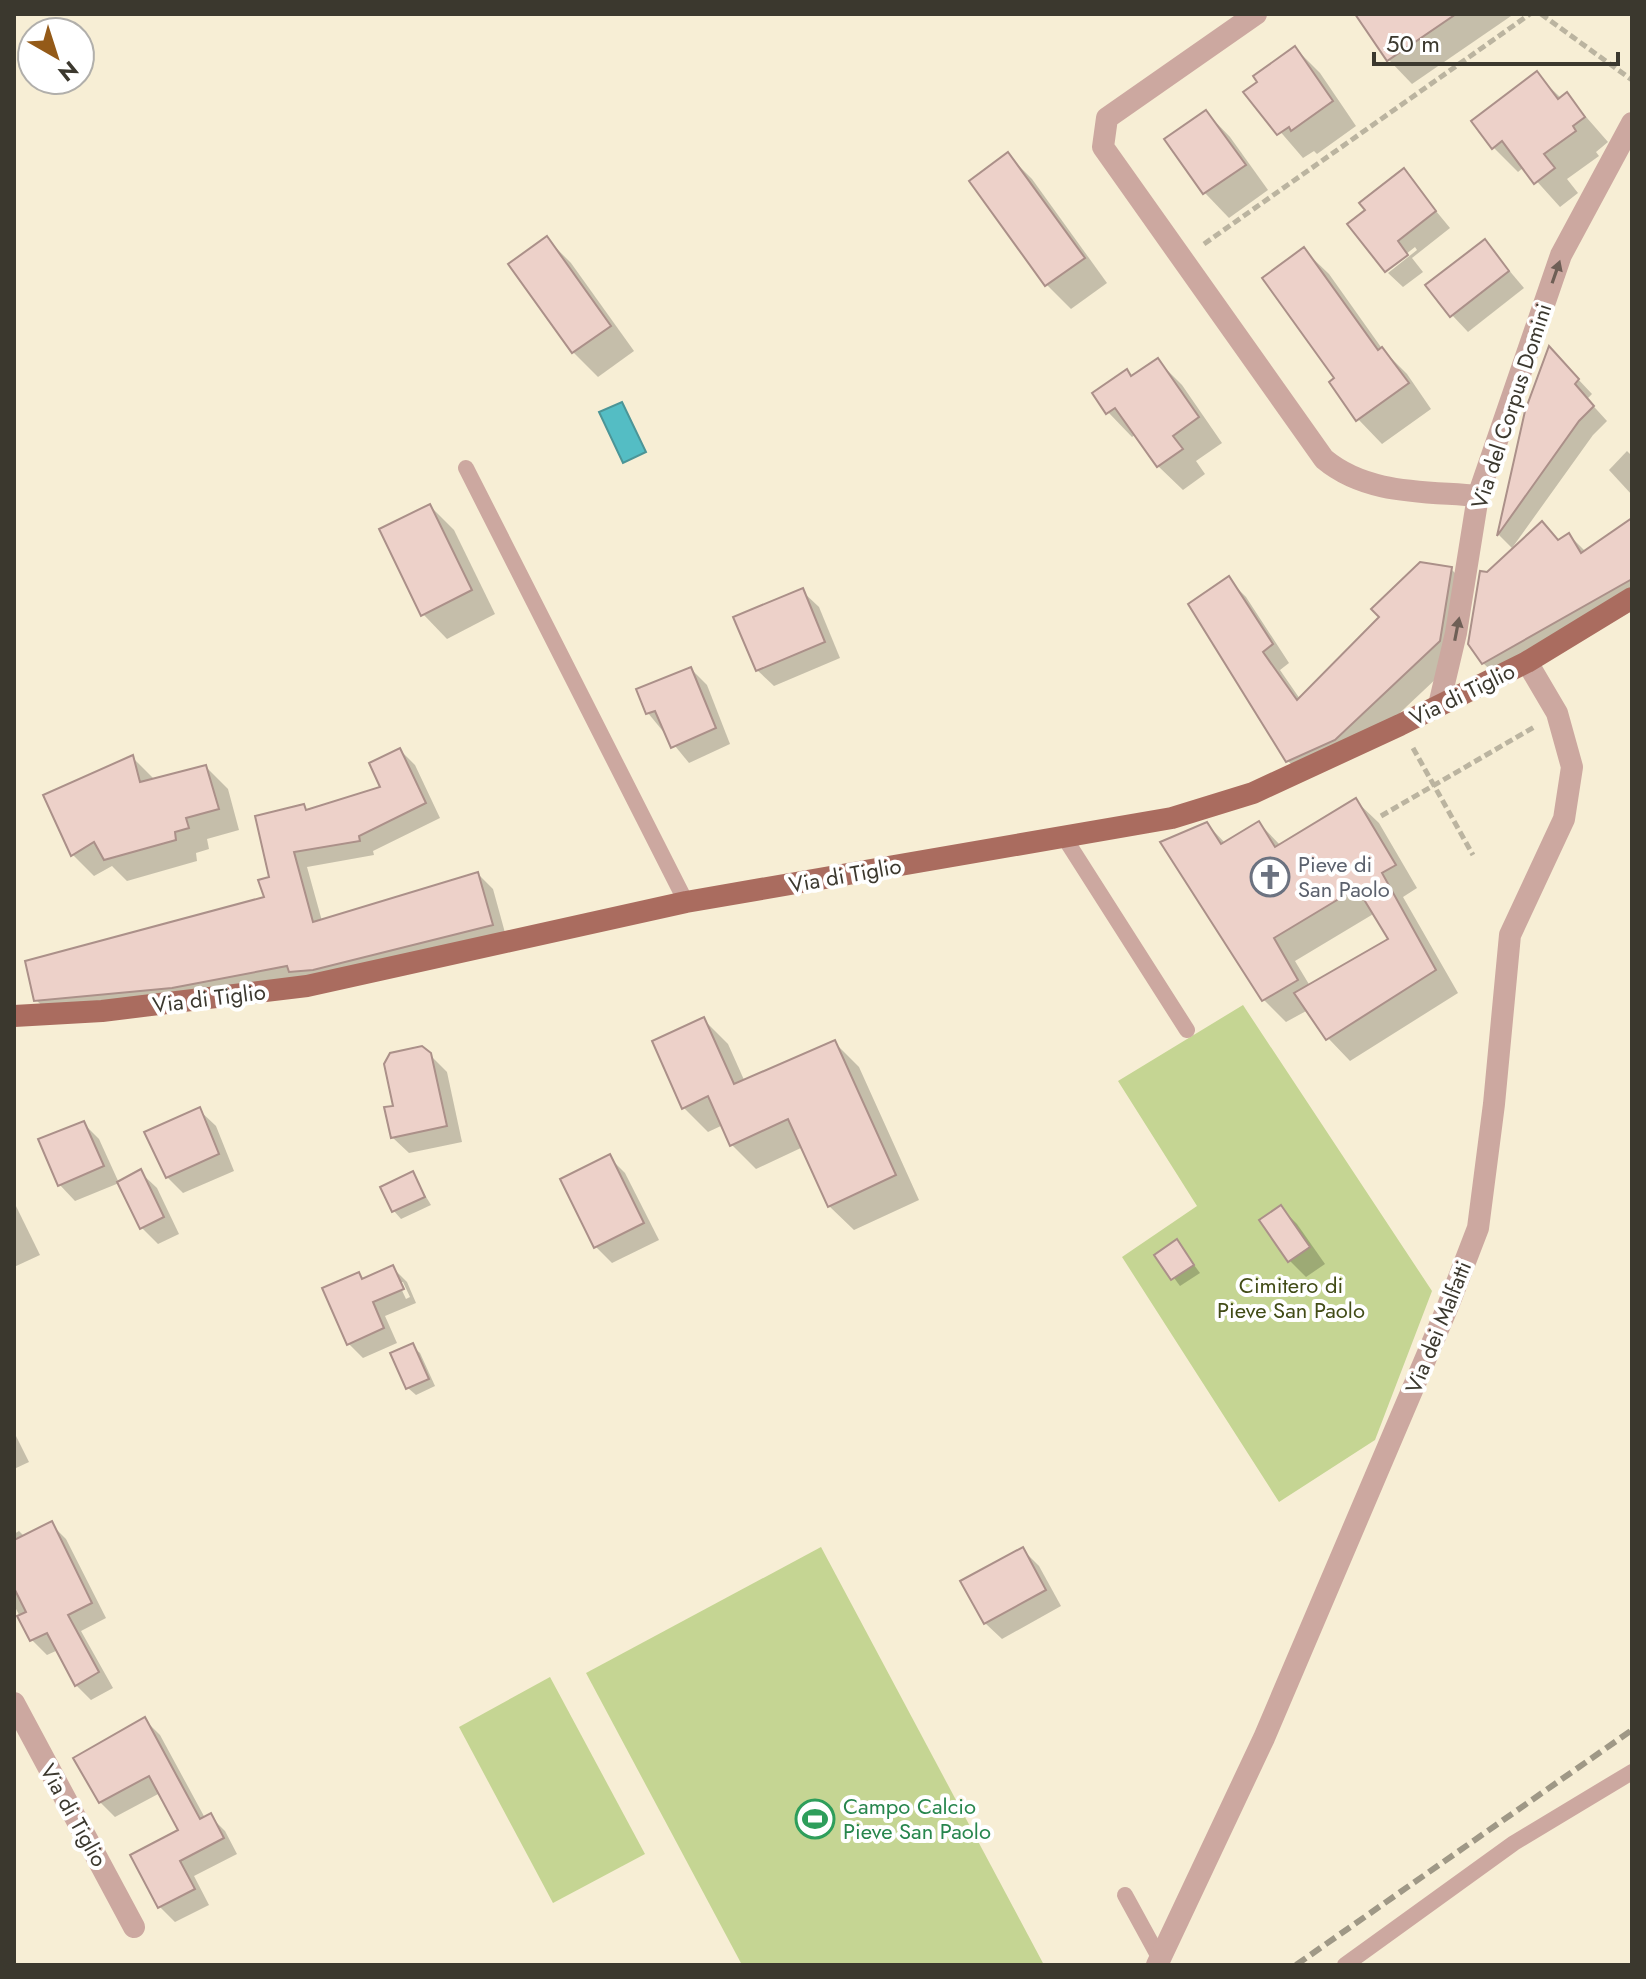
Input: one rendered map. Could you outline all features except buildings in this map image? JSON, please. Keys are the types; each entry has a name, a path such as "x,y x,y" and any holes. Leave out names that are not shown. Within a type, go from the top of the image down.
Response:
{"main road":[{"name":"Via di Tiglio","path":"14,1016 102,1011 307,986 686,902 1172,818 1253,793 1400,725 1527,662 1632,598"}],"street":[{"path":"1256,14 1107,118 1103,147 1324,459 1343,475 1374,486 1478,496"},
{"name":"Via del Corpus Domini","path":"1439,705 1456,633 1478,496 1561,255 1632,123"},
{"name":"Via dei Malfatti","path":"1159,1962 1264,1738 1442,1320 1478,1228 1494,1104 1510,935 1564,819 1572,767 1557,713 1527,662"},
{"name":"Via di Tiglio","path":"14,1703 134,1927"}],"lane":[{"path":"466,468 686,902"},
{"path":"1064,837 1187,1030"},
{"path":"1345,1965 1514,1843 1632,1772"},
{"path":"1125,1895 1159,1962"}],"path":[{"path":"1184,258 1530,14"},
{"path":"1541,14 1632,80"},
{"path":"1381,816 1557,713"},
{"path":"1400,725 1473,855"}],"green space":[{"name":"Cimitero di Pieve San Paolo","path":"1243,1005 1432,1291 1375,1440 1279,1502 1122,1257 1197,1206 1118,1081"},
{"name":"Campo Calcio Pieve San Paolo","path":"821,1547 1044,1965 742,1965 586,1673"},
{"path":"550,1677 645,1854 553,1903 459,1727"}],"water":[{"path":"622,402 646,452 623,463 599,412"}],"railway":[{"path":"1296,1965 1632,1730"}],"place":[{"name":"Pieve di San Paolo","path":"1270,877"},
{"name":"Campo Calcio Pieve San Paolo","path":"815,1819"}]}
